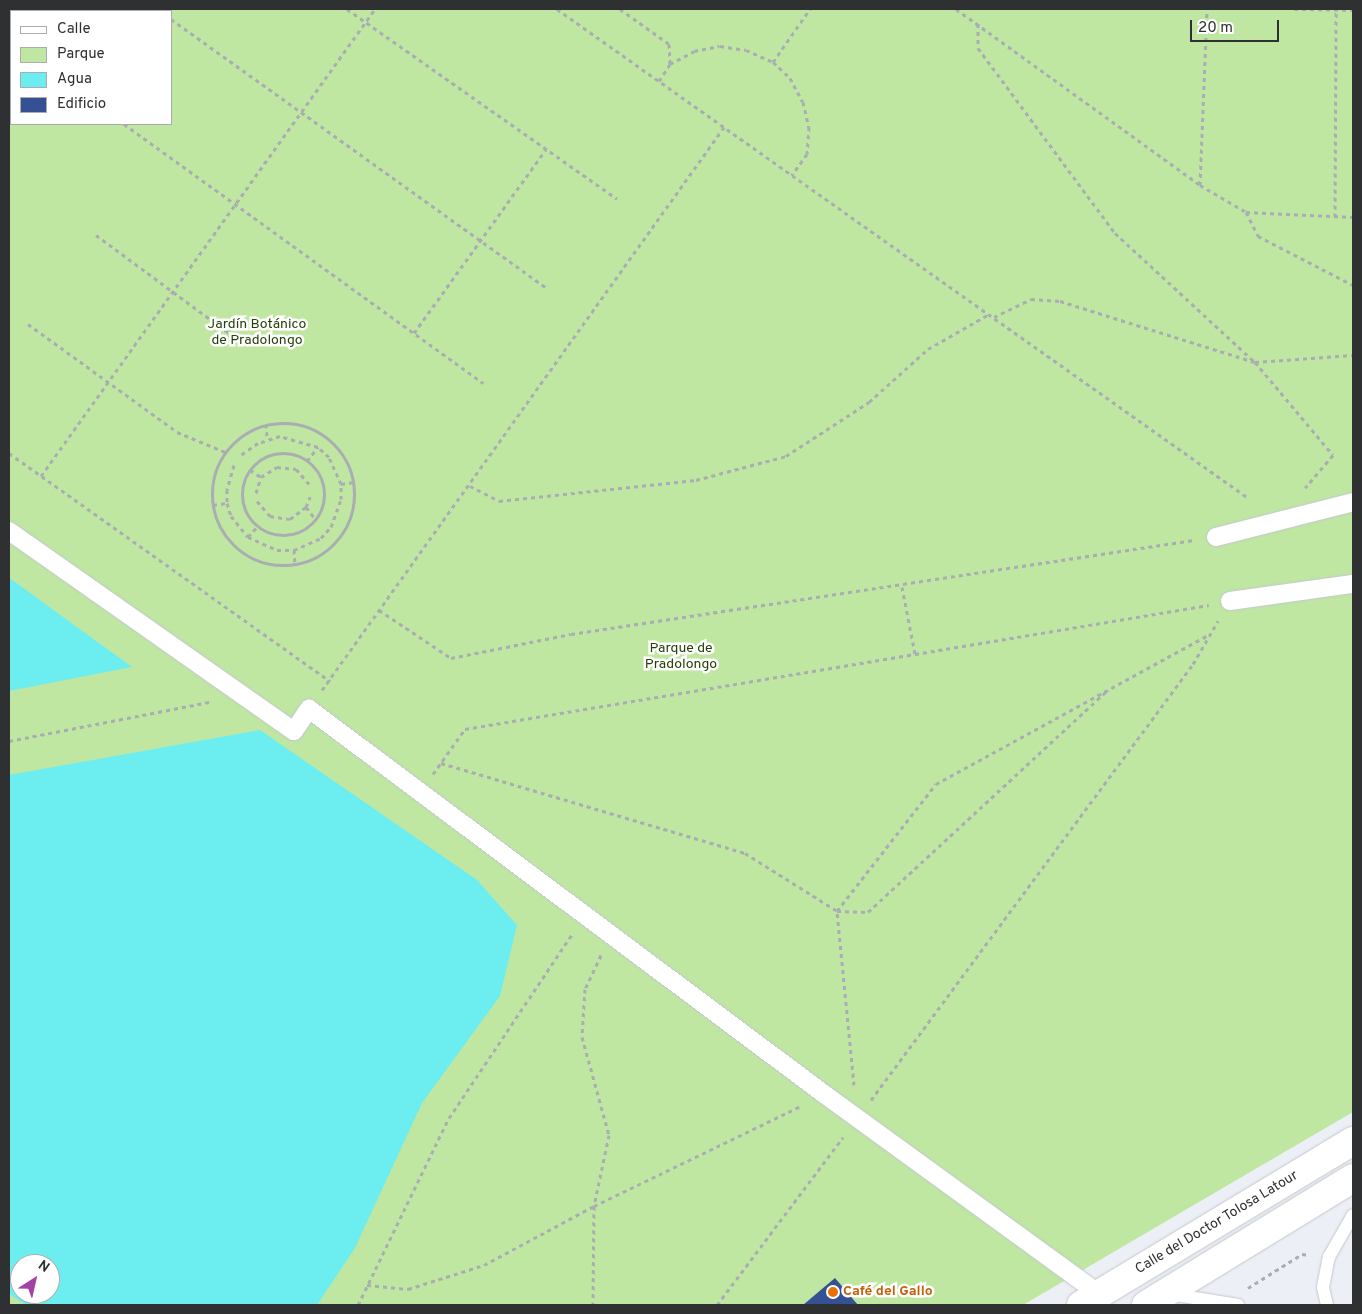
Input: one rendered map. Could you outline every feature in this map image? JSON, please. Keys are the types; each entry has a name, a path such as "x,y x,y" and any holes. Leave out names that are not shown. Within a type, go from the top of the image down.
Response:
{"street":[{"path":"1216,537 1353,502"},
{"path":"9,530 294,731 309,709 586,913 610,934 857,1118 1090,1300"},
{"path":"1230,601 1353,584"},
{"name":"Calle del Doctor Tolosa Latour","path":"1090,1300 1353,1141"},
{"path":"1156,1299 1353,1178"}],"lane":[{"path":"1327,1305 1323,1287 1329,1257 1353,1215"},
{"path":"1156,1299 1238,1305"}],"path":[{"path":"348,9 617,199"},
{"path":"41,476 375,9"},
{"path":"557,9 1247,497"},
{"path":"620,9 669,44 670,64"},
{"path":"773,62 810,9"},
{"path":"956,9 1200,184 1246,212 1353,217"},
{"path":"1200,184 1207,9"},
{"path":"1294,9 1353,10"},
{"path":"1335,217 1336,10"},
{"path":"172,20 547,288"},
{"path":"978,24 978,48 1115,233 1255,362 1333,455 1303,491"},
{"path":"659,81 670,64 694,51 720,46 746,50 773,62 790,78 804,102 809,127 807,154 792,176"},
{"path":"125,125 484,382"},
{"path":"9,453 330,681 724,127"},
{"path":"414,333 546,149"},
{"path":"1246,212 1258,236 1353,285"},
{"path":"96,235 244,344"},
{"path":"994,317 1031,299 1060,301 1255,362 1353,355"},
{"path":"470,486 499,501 696,480 786,456 869,402 928,349 989,314"},
{"path":"28,324 178,432 225,452"},
{"path":"266,424 267,438"},
{"path":"266,424 300,424 315,430 341,452 354,482 352,514 337,542 310,560 295,564 278,565 246,554 222,531 213,505 212,483 225,452 251,430 266,424"},
{"path":"234,465 227,490 231,516 248,537 262,546 294,550 321,538 331,527 338,513 341,484 329,457 318,447 293,437 267,438 241,455"},
{"path":"307,461 318,447"},
{"path":"271,455 296,455 307,461 322,482 324,495 316,520 306,528 282,536 258,527 246,512 241,493 250,470 271,455"},
{"path":"256,493 261,477 277,466 287,466 296,469 309,484"},
{"path":"250,470 261,477"},
{"path":"341,484 354,482"},
{"path":"257,501 262,510 280,520 290,519 306,507 310,497"},
{"path":"213,505 228,503"},
{"path":"306,507 316,520"},
{"path":"248,537 258,527"},
{"path":"379,610 451,658 571,634 902,587 1216,537"},
{"path":"294,550 295,564"},
{"path":"902,587 915,654"},
{"path":"718,1305 1193,664 1230,601"},
{"path":"422,791 465,729 1230,601"},
{"path":"857,1118 837,911 936,784 1210,634"},
{"path":"9,741 219,700 230,686"},
{"path":"440,763 745,853 837,911 868,912 885,900 1107,691"},
{"path":"358,1305 449,1118 586,913"},
{"path":"593,1305 594,1206 610,1135 582,1037 585,989 610,934"},
{"path":"367,1285 408,1289 484,1265 594,1206 824,1094"},
{"path":"1238,1305 1245,1290 1302,1254 1329,1257"}],"green space":[{"name":"Parque de Pradolongo","path":"9,9 1353,9 1353,1112 1023,1305 9,1305"}],"water":[{"path":"9,578 15,582 132,667 9,691"},
{"path":"260,730 477,880 517,925 500,996 422,1103 355,1248 317,1305 24,1304 60,1304 60,1254 10,1254 9,1294 9,775"}],"building":[{"name":"Café del Gallo","path":"835,1278 858,1305 803,1305"}],"place":[{"name":"Café del Gallo","path":"833,1292"}],"park label":[{"name":"Jardín Botánico de Pradolongo","path":"257,334"}]}
